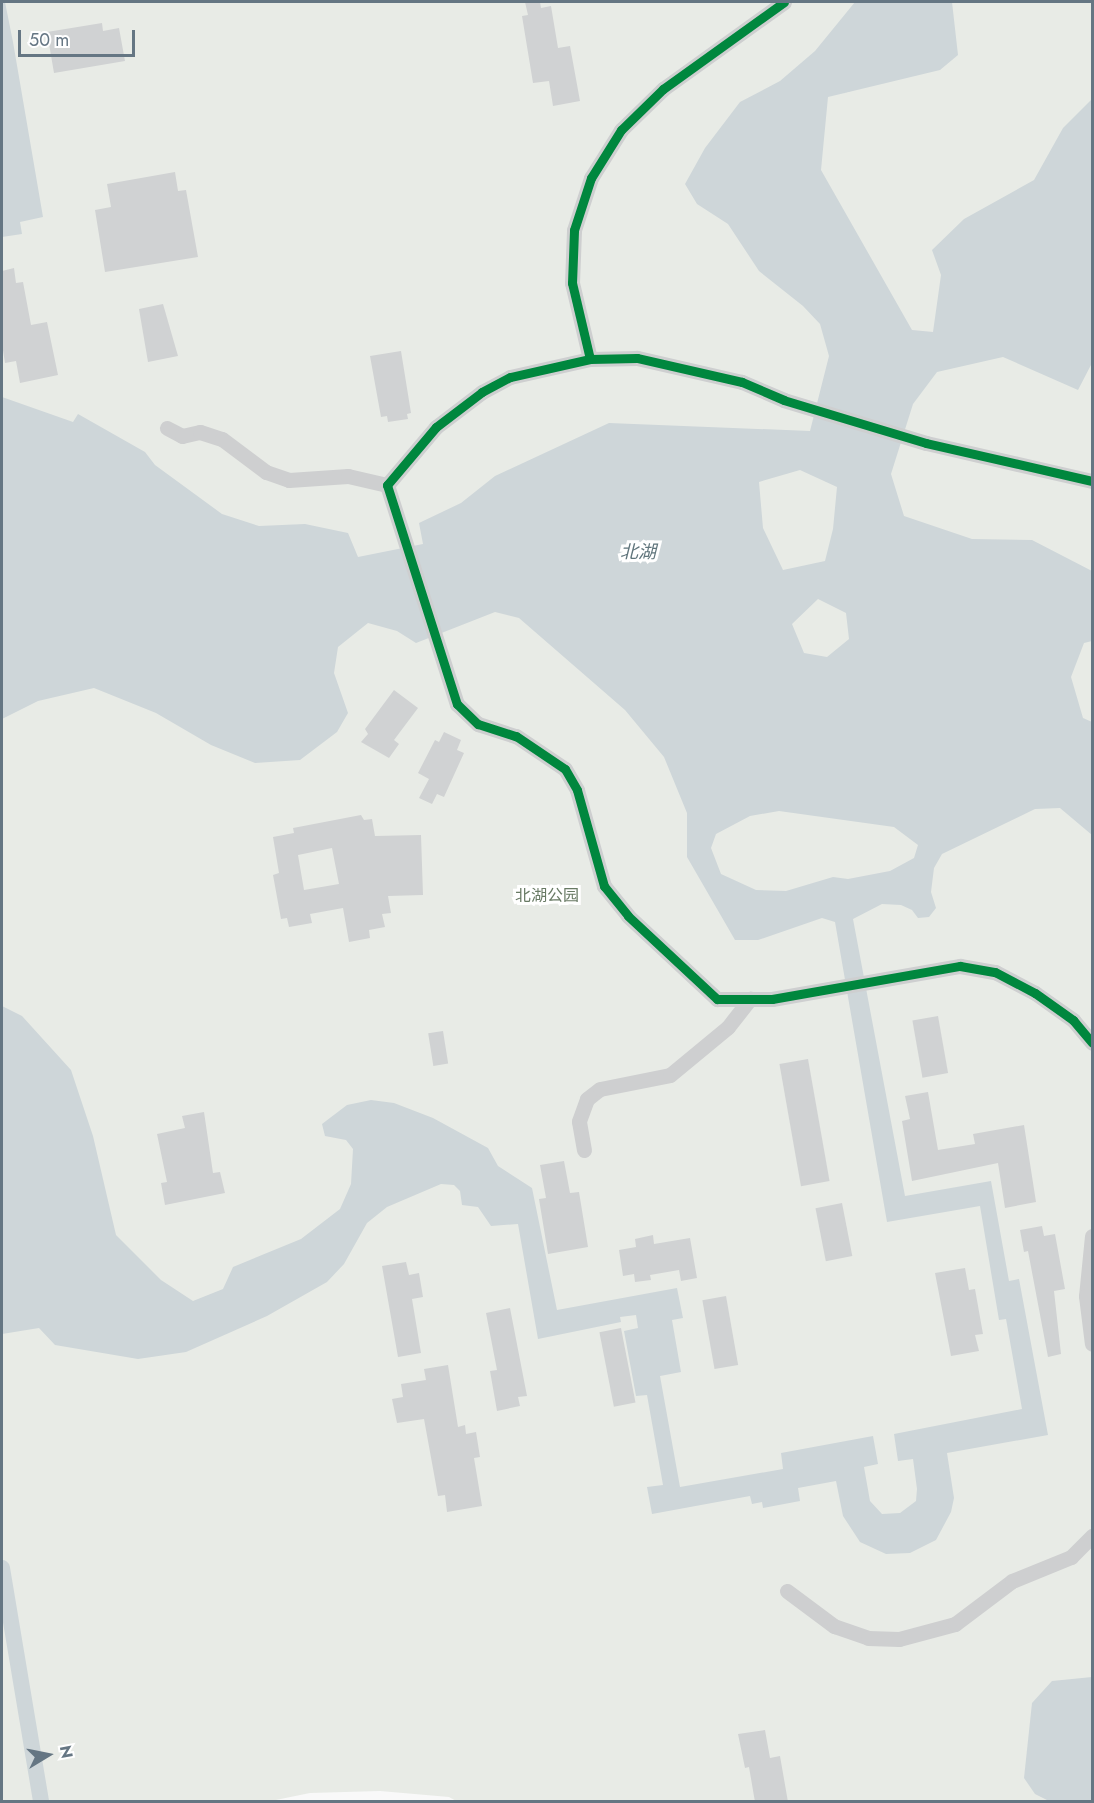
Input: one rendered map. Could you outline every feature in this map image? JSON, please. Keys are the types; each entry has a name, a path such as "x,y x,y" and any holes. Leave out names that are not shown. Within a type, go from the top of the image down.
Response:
{"street":[{"path":"590,359 572,283 574,230 591,178 621,130 663,89 784,2"},
{"path":"1092,482 926,443 784,400 742,382 685,367 637,358 590,359 510,377 482,392 436,427 402,463 387,485 392,509 457,704 478,724 516,736 565,769 577,790 604,886 628,916 717,999 772,999 960,966 995,972 1035,993 1073,1020 1092,1043"},
{"path":"167,428 182,436 200,432 222,439 266,472 289,480 348,476 387,485"},
{"path":"584,1150 579,1121 587,1099 600,1089 670,1075 728,1028 750,999"},
{"path":"1092,1236 1086,1296 1092,1344"},
{"path":"787,1591 834,1626 868,1638 899,1639 955,1624 1012,1581 1071,1557 1092,1536"}],"green space":[{"name":"北湖公园","path":"2,2 1092,2 1092,1801 458,1802 449,1797 380,1791 310,1793 266,1802 2,1802"}],"water":[{"path":"2,2 5,2 13,42 43,217 20,222 22,234 2,237"},
{"name":"北湖","path":"855,2 952,2 958,55 940,70 828,97 821,170 912,330 933,332 941,275 932,250 964,219 1034,180 1063,128 1092,99 1092,363 1078,390 1003,357 937,372 913,404 891,474 904,516 972,539 1032,540 1092,571 1092,641 1084,643 1071,677 1083,718 1092,722 1092,835 1060,808 1035,809 942,854 934,868 931,892 936,908 929,917 918,918 912,910 901,905 882,904 853,919 905,1196 991,1181 1009,1281 1019,1279 1048,1435 947,1453 954,1498 951,1512 936,1540 910,1553 886,1554 860,1542 843,1516 836,1481 798,1488 800,1501 763,1508 762,1502 752,1504 750,1496 652,1514 647,1487 663,1485 647,1395 636,1396 624,1331 638,1328 636,1315 620,1317 621,1322 538,1339 518,1224 491,1226 478,1207 462,1205 460,1191 454,1185 441,1184 387,1207 367,1223 344,1264 327,1282 267,1316 186,1352 138,1359 55,1345 39,1328 2,1334 2,1006 22,1016 71,1070 93,1136 116,1235 161,1280 193,1301 223,1289 233,1267 301,1239 340,1209 351,1184 353,1149 346,1140 325,1136 322,1124 347,1105 371,1100 394,1103 433,1118 488,1148 498,1166 532,1188 557,1310 677,1288 683,1318 672,1320 681,1372 660,1376 680,1487 783,1469 781,1453 873,1436 878,1464 864,1467 870,1501 882,1514 900,1513 916,1501 917,1489 913,1459 898,1461 894,1434 1022,1409 1006,1319 999,1320 980,1206 887,1222 835,922 822,918 758,940 735,940 687,857 687,813 664,757 625,710 519,618 495,612 416,643 397,631 368,623 338,647 334,673 348,713 337,732 300,760 255,763 211,745 156,713 94,688 38,701 2,719 2,397 73,422 78,414 145,452 155,465 222,514 259,526 305,524 348,533 358,557 423,544 419,523 461,503 495,476 609,423 810,431 829,356 820,324 803,306 759,271 728,224 697,204 685,184 705,148 740,102 780,81 815,51","holes":["800,470 837,487 833,529 825,561 783,570 763,528 759,482","818,599 846,613 849,639 827,657 804,653 792,624","779,811 894,827 918,845 914,858 890,871 848,879 833,877 786,891 756,890 721,874 711,848 716,834 750,816"]},
{"path":"1092,1677 1092,1801 1049,1801 1035,1794 1024,1778 1032,1703 1052,1681"}],"building":[{"path":"525,2 540,2 541,8 551,6 558,48 570,46 580,101 553,106 549,81 533,83 522,16 528,15"},
{"path":"102,23 103,31 119,28 125,61 54,73 47,32"},
{"path":"175,172 178,191 186,190 198,257 105,272 95,210 111,207 107,184"},
{"path":"14,268 16,283 23,282 31,325 47,322 58,375 20,383 16,361 5,363 2,344 2,271"},
{"path":"163,304 178,356 148,362 139,309"},
{"path":"401,351 411,413 407,414 408,419 388,422 387,416 381,417 370,356"},
{"path":"394,690 418,708 394,740 399,744 389,758 361,742 368,734 365,729"},
{"path":"444,732 461,740 457,750 464,753 444,797 437,794 432,804 419,798 429,779 418,773 435,740 439,742"},
{"path":"361,815 364,820 372,819 375,836 421,835 423,895 388,896 391,913 382,914 385,927 369,930 370,938 349,942 343,908 310,914 312,923 289,927 287,918 281,919 273,875 279,873 273,837 294,833 293,828","holes":["332,848 339,884 304,890 298,855"]},
{"path":"938,1016 948,1073 922,1078 912,1021"},
{"path":"443,1031 448,1064 433,1066 428,1033"},
{"path":"808,1059 830,1181 801,1186 779,1064"},
{"path":"928,1092 938,1150 975,1144 973,1134 1024,1125 1036,1202 1005,1208 998,1163 912,1181 902,1121 910,1119 905,1096"},
{"path":"204,1112 213,1173 220,1172 225,1193 165,1205 161,1183 167,1182 157,1134 185,1128 182,1116"},
{"path":"564,1161 570,1193 579,1192 588,1247 548,1254 539,1199 546,1198 540,1165"},
{"path":"842,1203 852,1256 826,1261 815,1208"},
{"path":"1042,1226 1044,1236 1055,1234 1065,1289 1054,1291 1061,1354 1048,1357 1028,1251 1024,1252 1020,1230"},
{"path":"653,1235 654,1244 690,1238 697,1278 681,1281 679,1270 650,1275 651,1280 635,1282 634,1274 623,1276 619,1250 636,1247 635,1239"},
{"path":"406,1262 409,1275 419,1273 423,1297 412,1299 421,1353 398,1357 382,1266"},
{"path":"965,1268 969,1290 975,1289 983,1334 975,1335 979,1351 951,1356 935,1273"},
{"path":"726,1296 738,1365 715,1369 702,1300"},
{"path":"510,1308 527,1396 518,1397 520,1406 497,1411 490,1371 497,1370 486,1313"},
{"path":"621,1328 636,1403 614,1407 599,1332"},
{"path":"448,1365 458,1427 465,1425 466,1434 476,1432 480,1457 474,1458 482,1506 447,1512 445,1495 438,1496 424,1419 397,1423 392,1399 403,1397 401,1384 426,1380 424,1369"},
{"path":"765,1730 770,1758 780,1756 788,1802 755,1802 749,1767 745,1768 738,1734"}],"waterway":[{"path":"2,1568 41,1802"}],"cycle path":[{"path":"590,359 572,283 574,230 591,178 621,130 663,89 784,2"},
{"path":"1092,481 926,443 784,400 742,382 637,358 590,359 510,377 482,392 436,427 387,485 457,704 478,724 516,736 565,769 577,790 604,886 628,916 717,999 772,999 960,966 995,972 1035,993 1073,1020 1092,1043"}]}
